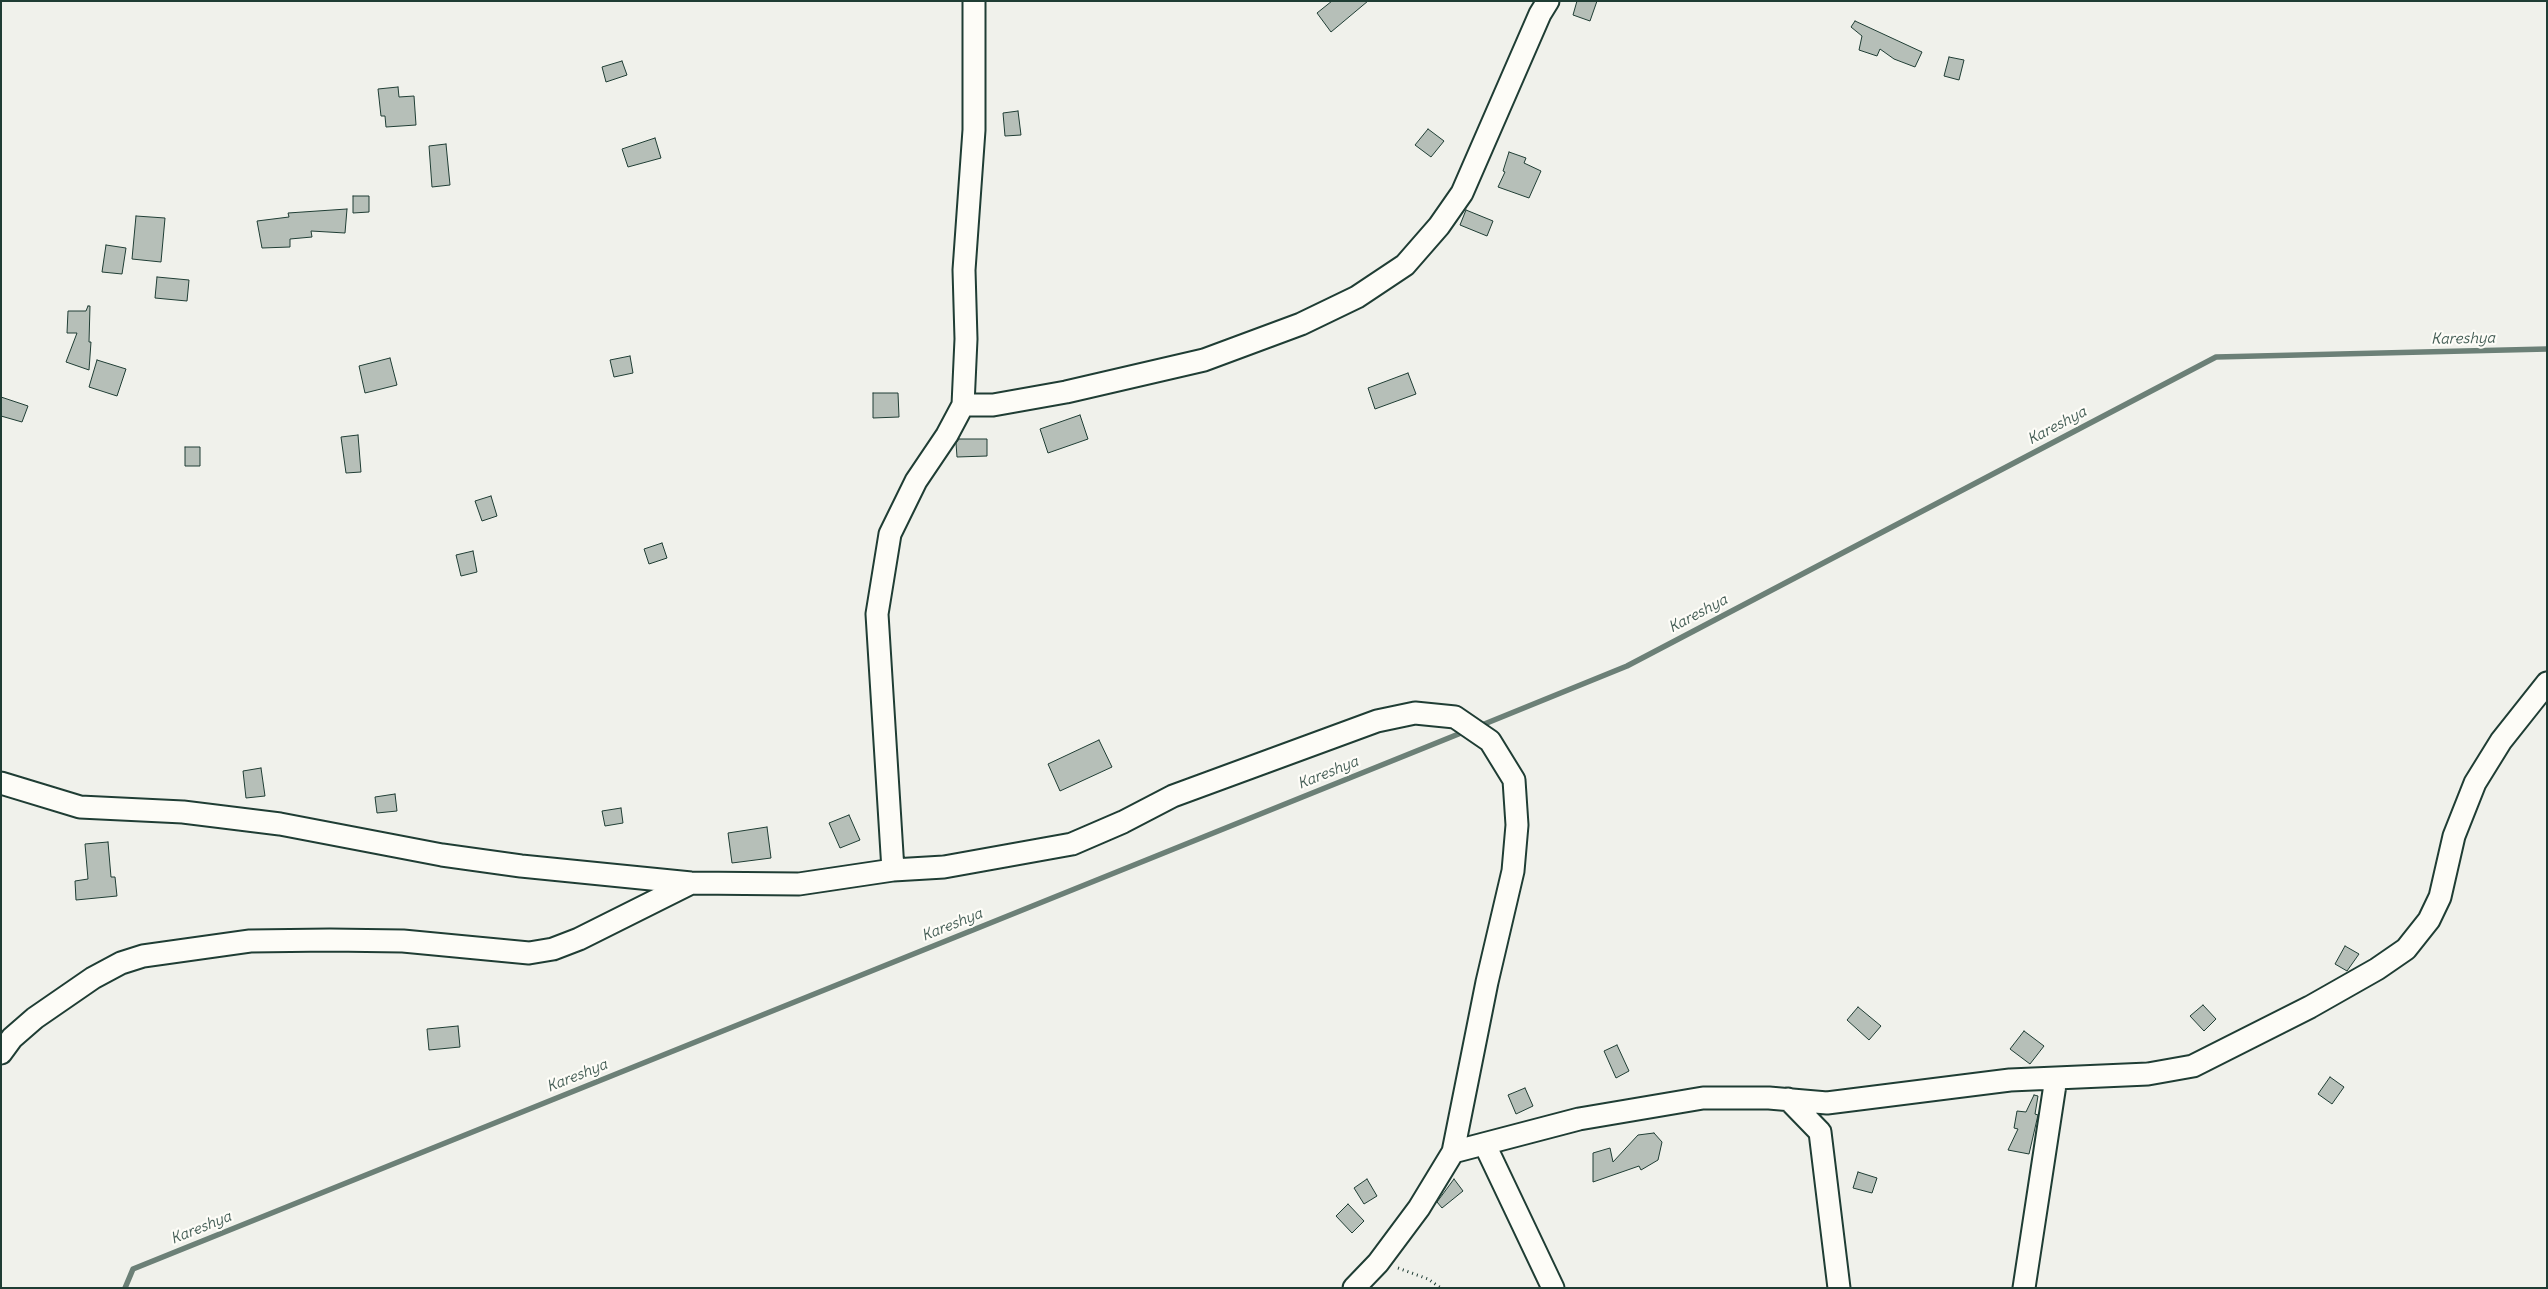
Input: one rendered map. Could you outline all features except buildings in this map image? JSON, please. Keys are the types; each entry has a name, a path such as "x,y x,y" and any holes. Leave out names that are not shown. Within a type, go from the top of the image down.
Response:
{"street":[{"path":"893,870 877,614 890,534 916,481 947,435 962,405 966,339 964,270 974,130 974,1"},
{"path":"962,405 993,404 1030,398 1204,360 1301,324 1356,297 1405,265 1439,226 1462,193 1548,1"},
{"path":"1453,1152 1579,1119 1703,1098 1827,1103 2010,1080 2148,1074 2193,1066 2377,970 2406,949 2429,920 2440,898 2454,836 2475,783 2501,741 2547,683"},
{"path":"1,783 80,808 183,812 280,824 442,855 521,866 691,883 799,884 893,870 944,866 1072,844 1123,822 1173,796 1377,721 1415,712 1454,717 1490,741 1514,780 1517,825 1513,871 1487,982 1453,1152 1419,1208 1378,1263 1354,1288"},
{"path":"1,1053 12,1038 35,1018 93,978 122,963 142,956 250,941 330,940 402,941 530,953 553,949 579,939 691,883"},
{"path":"2024,1288 2056,1078"},
{"path":"1788,1100 1820,1132 1839,1288"},
{"path":"1485,1145 1553,1288"}],"path":[{"path":"1378,1263 1423,1276 1441,1288"}],"waterway":[{"name":"Kareshya","path":"1477,727 1627,666 2216,357 2547,349"},
{"name":"Kareshya","path":"125,1288 133,1269 1466,731"}]}
